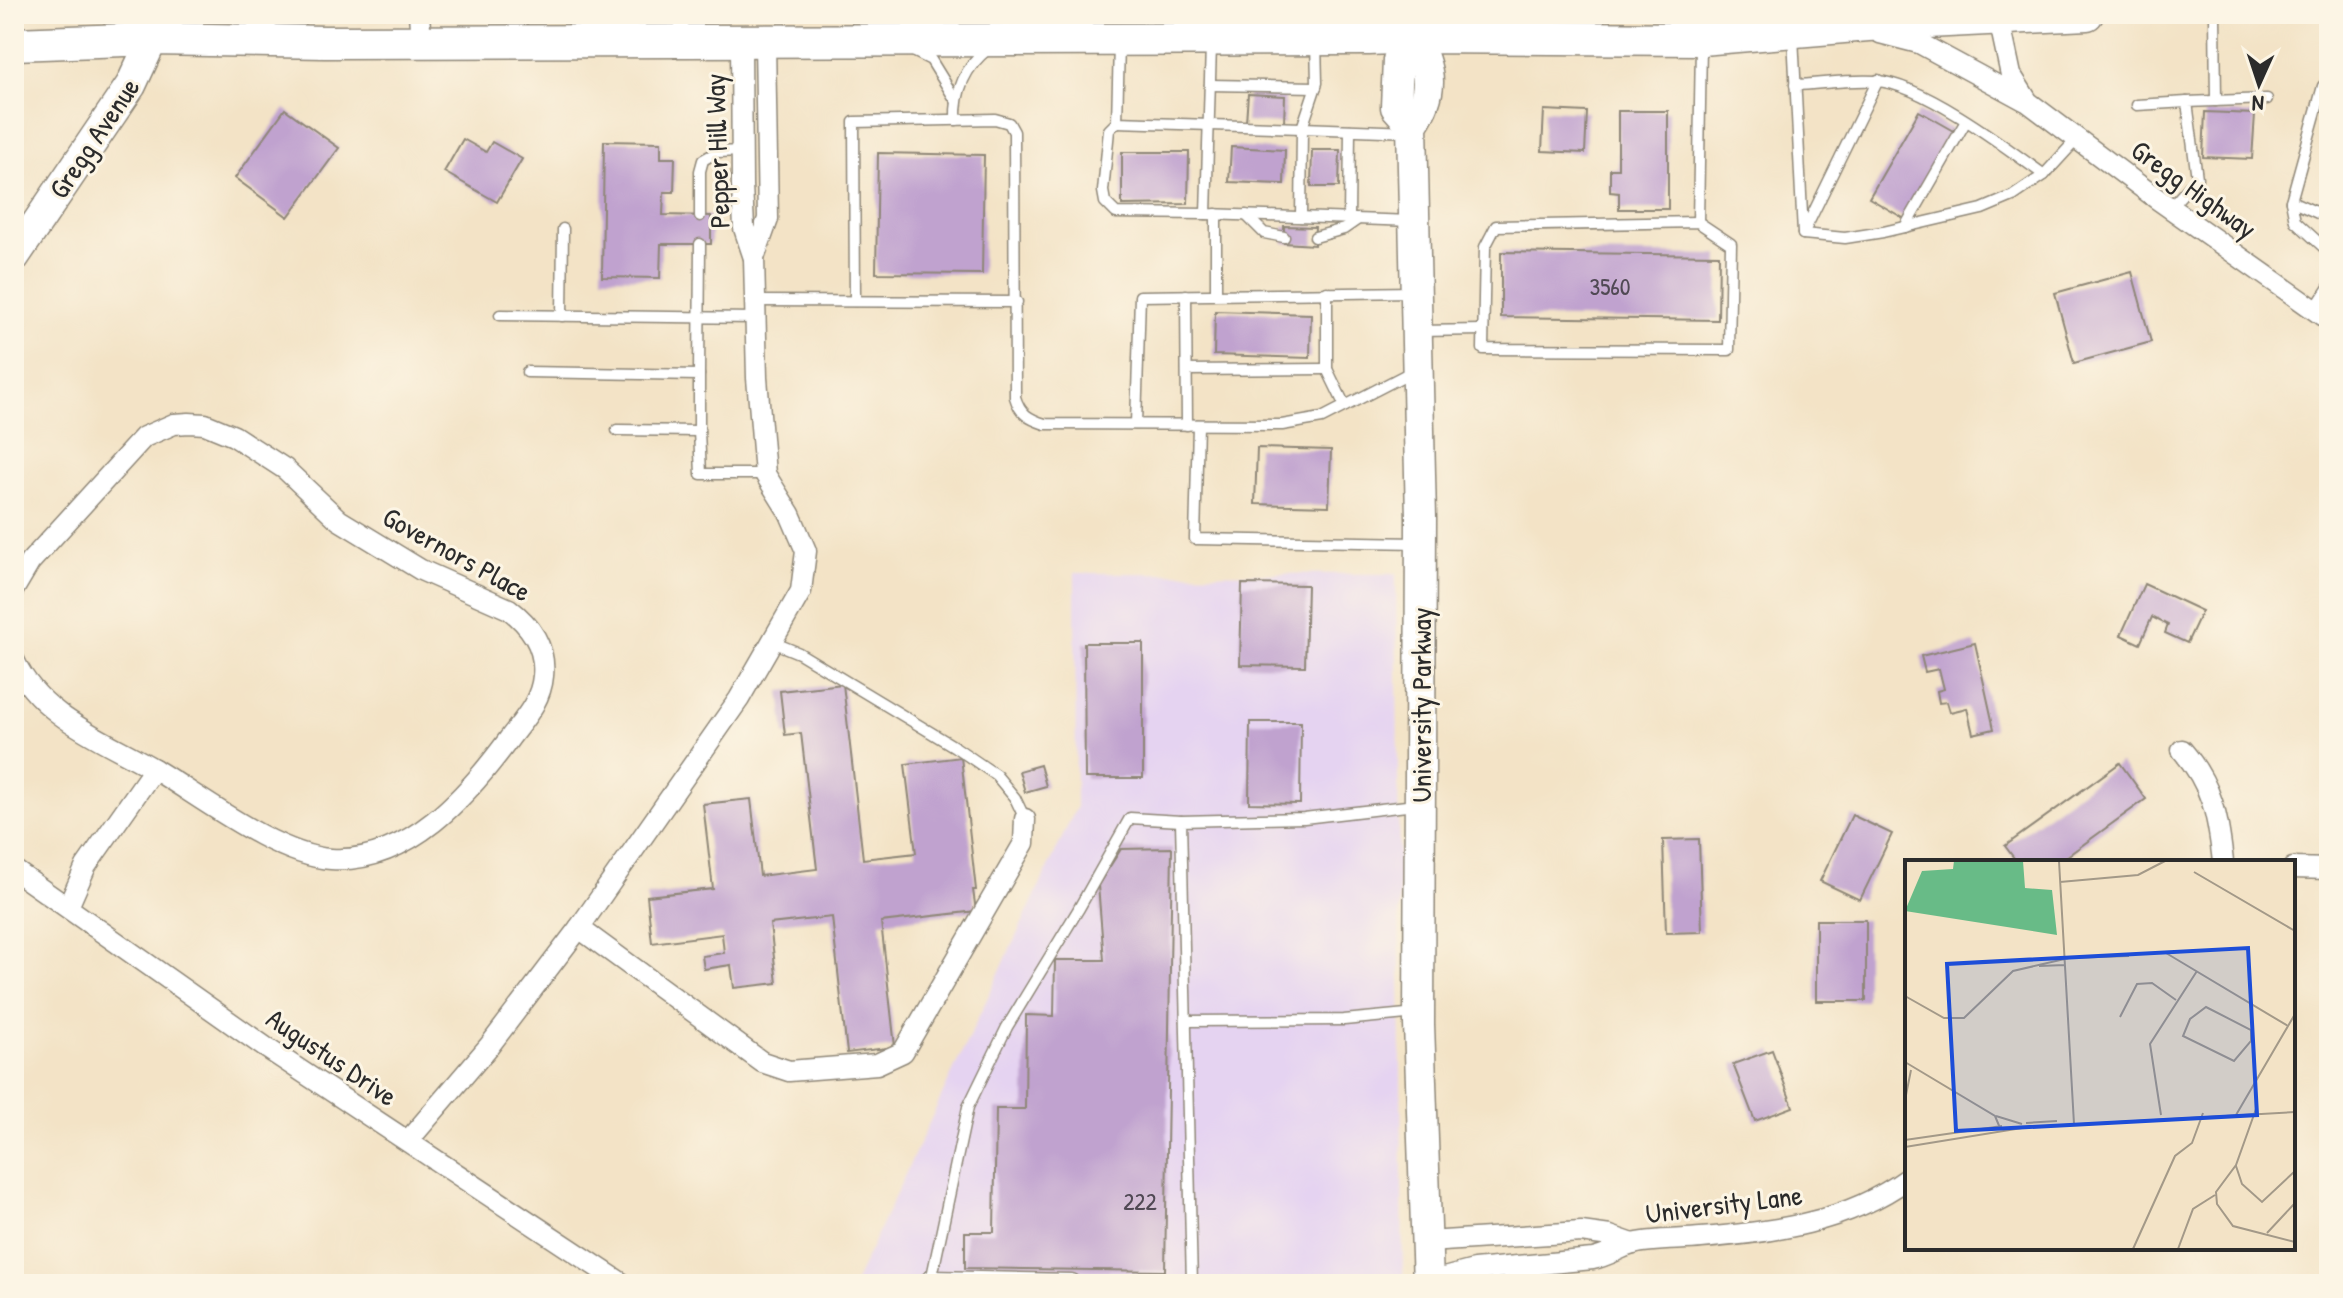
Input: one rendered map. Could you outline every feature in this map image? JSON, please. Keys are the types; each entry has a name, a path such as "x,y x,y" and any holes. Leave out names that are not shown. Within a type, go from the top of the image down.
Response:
{"main road":[{"path":"14,44 158,27 420,28 753,42 1316,39 1416,25 1701,39 1998,16 2087,14"}],"street":[{"name":"Gregg Highway","path":"1998,16 2011,75 2028,102"},
{"name":"University Parkway","path":"1416,25 1398,60 1396,107 1412,128 1415,222 1420,543 1419,1013 1428,1242 1425,1283"},
{"name":"Gregg Avenue","path":"14,257 131,85 158,27"},
{"name":"Gregg Highway","path":"1809,30 1876,32 1919,43 2028,102 2170,208 2322,315"},
{"name":"Pepper Hill Way","path":"753,42 742,151 744,228 754,258 757,378 765,474"},
{"name":"Pepper Hill Way","path":"753,42 768,219 754,258"},
{"name":"Governors Place","path":"14,589 30,562 144,437 174,424 205,424 234,436 285,469 339,520 421,570 509,609 531,629 538,642 543,675 535,703 484,772 430,825 392,848 369,855 331,859 294,850 229,816 56,714 25,682 14,660"},
{"path":"408,1141 490,1045 579,928 739,699 801,591 806,551 790,514 765,474"},
{"path":"2182,750 2198,768 2211,797 2217,815 2223,860"},
{"path":"68,907 86,866 154,769"},
{"path":"579,928 762,1062 789,1071 877,1064 903,1052 1024,843 1025,819"},
{"path":"2295,868 2329,869"},
{"name":"Augustus Drive","path":"14,870 265,1047 623,1284"},
{"name":"University Lane","path":"1425,1283 1488,1268 1609,1256 1633,1244 1801,1226 1868,1204 1905,1180"},
{"name":"University Lane","path":"1428,1242 1581,1232 1610,1236 1633,1244"},
{"path":"931,1281 1071,1284"}],"lane":[{"path":"2215,14 2216,101"},
{"path":"1803,234 1795,85 1809,30"},
{"path":"1119,39 1117,122 1109,130 1103,191 1105,202 1116,213 1415,222"},
{"path":"1211,39 1208,126 1216,294"},
{"path":"1301,217 1302,128 1316,87 1316,39"},
{"path":"1698,222 1701,39"},
{"path":"956,120 955,99 966,73 978,56 999,40"},
{"path":"879,41 909,49 931,60 955,99"},
{"path":"1795,85 1878,80 1919,94 1966,121 2044,175"},
{"path":"1803,234 1878,80"},
{"path":"2329,81 2323,86 2291,201 2295,221 2329,252"},
{"path":"1210,85 1316,87"},
{"path":"2137,105 2267,99"},
{"path":"2170,208 2197,178 2187,102"},
{"path":"855,301 854,122 995,119 1009,123 1014,132 1015,397 1018,410 1031,420 1045,424 1282,425 1322,418 1418,368"},
{"path":"1905,227 1966,121"},
{"path":"1117,122 1350,130 1412,128"},
{"path":"1315,237 1344,229 1353,219 1350,130"},
{"path":"1803,234 1845,238 1982,209 2013,196 2044,175 2077,139"},
{"path":"700,216 700,171 703,160 717,152 742,151"},
{"path":"2291,201 2329,218"},
{"path":"1246,215 1264,233 1284,237"},
{"path":"1698,222 1731,244 1729,350 1483,349 1485,247 1496,226 1698,222"},
{"path":"562,316 563,229"},
{"path":"700,244 701,474 765,474"},
{"path":"2322,315 2329,287"},
{"path":"1327,292 1327,369 1345,406"},
{"path":"1136,424 1140,296 1416,292"},
{"path":"1186,295 1195,539 1420,543"},
{"path":"500,315 700,317 855,301 1017,302"},
{"path":"1417,331 1483,330"},
{"path":"1187,370 1327,369"},
{"path":"527,372 699,375"},
{"path":"617,430 699,431"},
{"path":"772,642 799,653 986,768 1015,798 1025,819"},
{"path":"931,1281 968,1107 1007,1027 1130,818 1181,821 1304,818 1421,804"},
{"path":"1181,821 1192,1284"},
{"path":"1186,1021 1344,1020 1419,1013"}],"shaded area":[{"path":"1075,573 1396,574 1403,1284 854,1284 1076,808"}],"building":[{"path":"1248,94 1285,96 1284,124 1246,122"},
{"path":"285,109 339,148 288,217 235,178"},
{"path":"1544,110 1587,112 1585,153 1542,151"},
{"path":"1618,111 1668,111 1668,209 1619,209 1619,193 1610,192 1610,169 1618,169"},
{"path":"1919,111 1956,132 1905,219 1869,198"},
{"path":"2205,112 2255,114 2252,159 2203,157"},
{"path":"463,139 486,152 492,142 522,159 497,202 444,172"},
{"path":"604,141 661,142 661,158 675,158 674,192 664,192 663,215 711,216 711,244 661,244 660,278 602,277"},
{"path":"1231,147 1285,150 1284,184 1229,182"},
{"path":"1312,150 1340,150 1339,187 1311,187"},
{"path":"1122,152 1189,152 1188,204 1122,205"},
{"path":"878,153 984,155 982,274 876,273"},
{"path":"1284,226 1315,227 1314,245 1284,243"},
{"path":"1501,252 1719,255 1718,320 1501,317"},
{"path":"2132,272 2151,342 2074,363 2055,293"},
{"path":"1215,311 1311,314 1310,358 1214,355"},
{"path":"1257,448 1331,450 1329,506 1255,504"},
{"path":"1242,584 1307,585 1305,666 1240,665"},
{"path":"2144,584 2202,611 2187,643 2165,633 2168,625 2152,617 2140,644 2121,635"},
{"path":"1084,643 1143,643 1143,778 1085,778"},
{"path":"1975,643 1994,729 1973,734 1967,708 1950,712 1947,702 1939,703 1937,691 1944,689 1939,669 1925,672 1921,656"},
{"path":"843,684 863,859 916,853 905,764 961,757 976,890 973,890 976,911 881,922 895,1047 847,1053 832,917 770,924 777,983 734,988 731,965 704,969 702,956 724,953 722,934 652,943 647,896 713,889 703,804 751,799 760,876 817,869 801,733 785,735 780,691"},
{"path":"1250,722 1301,722 1300,804 1249,803"},
{"path":"2120,763 2146,799 2062,860 2016,860 2005,846"},
{"path":"1040,765 1046,786 1025,792 1019,771"},
{"path":"1852,815 1892,834 1860,900 1820,881"},
{"path":"1699,839 1702,932 1666,933 1663,840"},
{"path":"1172,848 1165,1271 965,1268 965,1232 994,1232 996,1109 1025,1109 1026,1015 1054,1016 1055,960 1104,960 1098,885 1121,849"},
{"path":"1816,920 1866,920 1866,1001 1816,1001"},
{"path":"1772,1050 1793,1107 1755,1121 1733,1064"}]}
